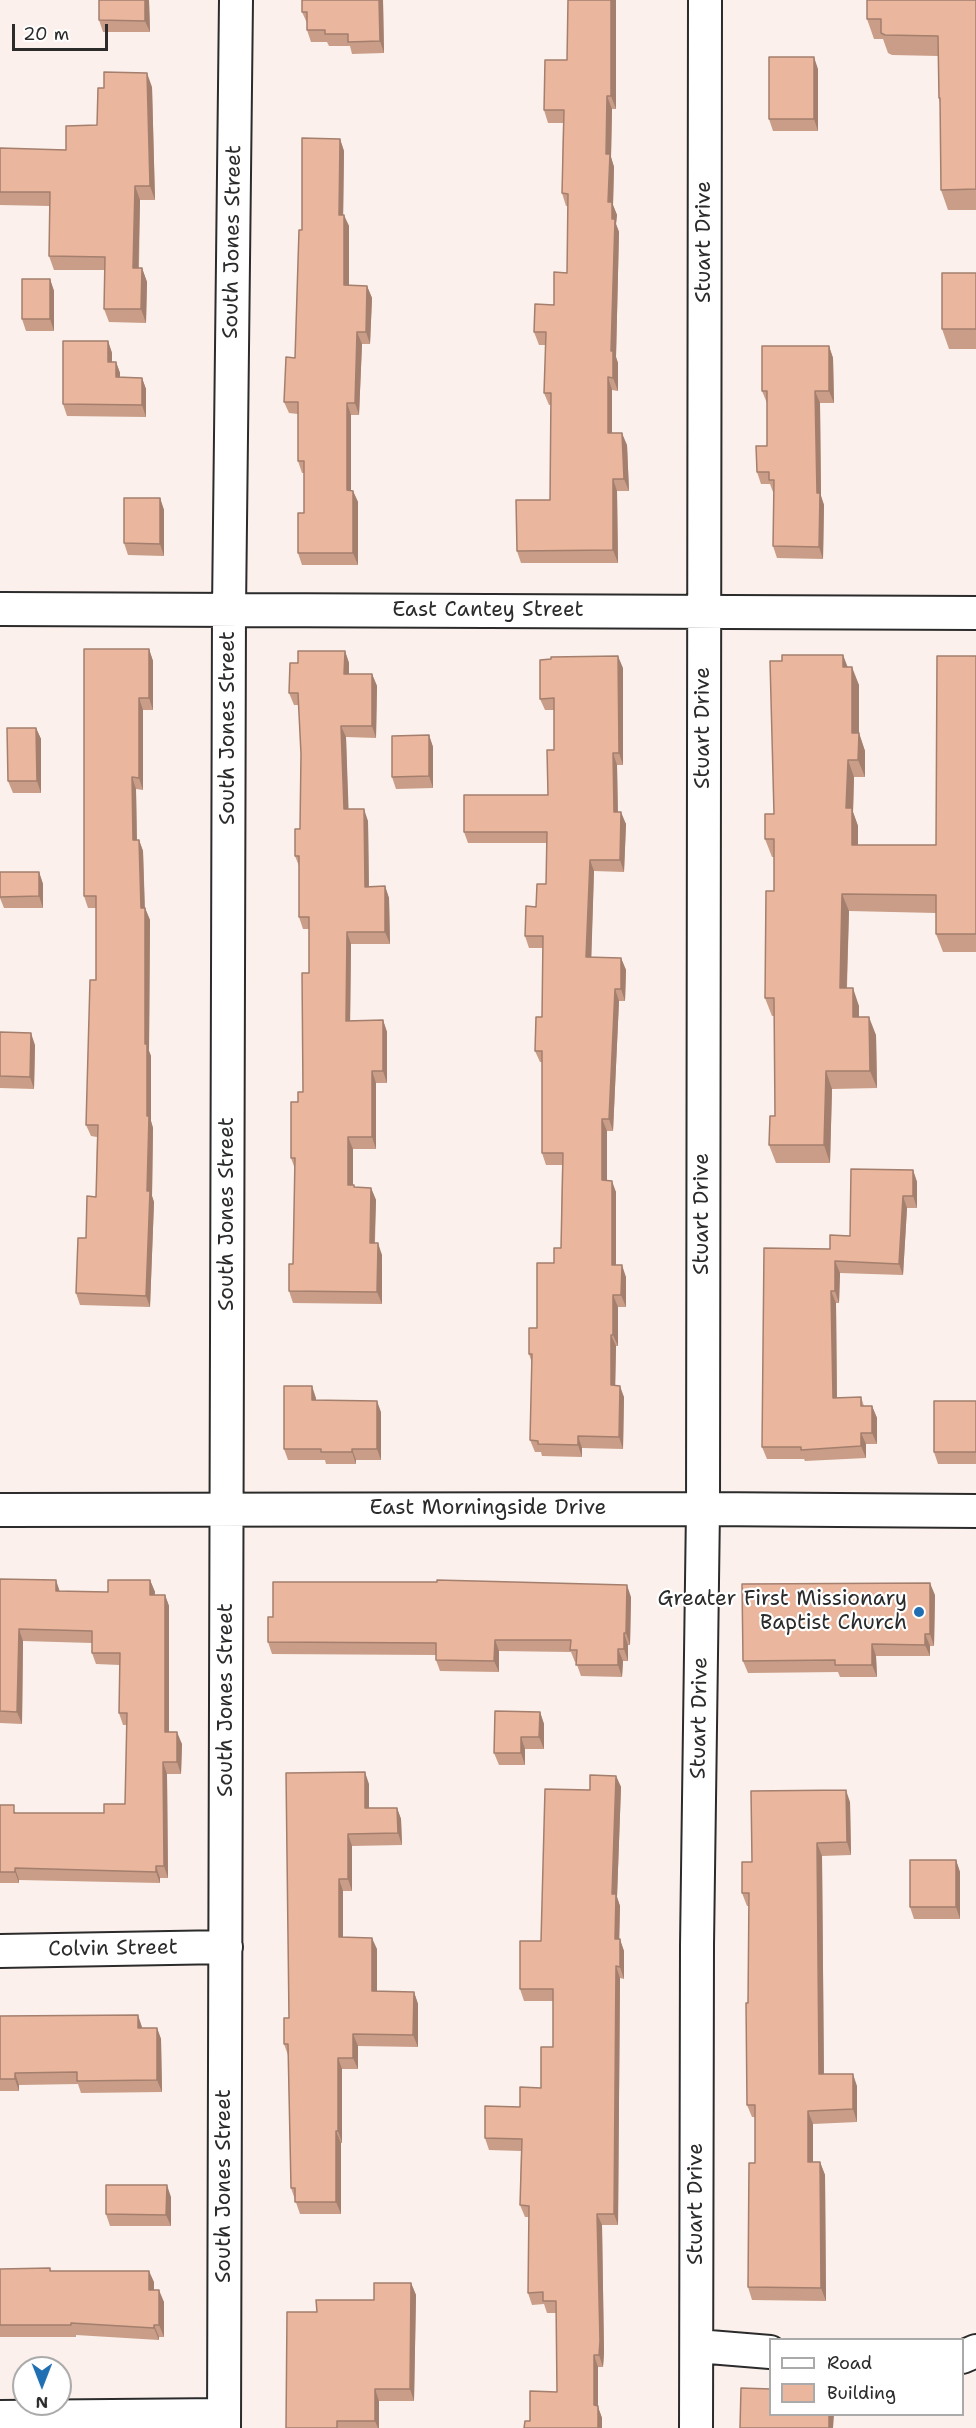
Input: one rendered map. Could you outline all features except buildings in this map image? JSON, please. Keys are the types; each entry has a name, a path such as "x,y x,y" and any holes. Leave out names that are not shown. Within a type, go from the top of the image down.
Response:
{"street":[{"name":"South Jones Street","path":"224,2421 229,610 236,0"},
{"name":"Stuart Drive","path":"696,2428 697,1945 703,1509 705,0"},
{"name":"East Cantey Street","path":"0,609 976,613"},
{"name":"East Morningside Drive","path":"0,1510 976,1511"},
{"name":"Colvin Street","path":"0,1951 226,1947"},
{"path":"697,2346 769,2352"},
{"path":"0,2417 224,2421"}],"place":[{"name":"Greater First Missionary Baptist Church","path":"919,1612"}]}
